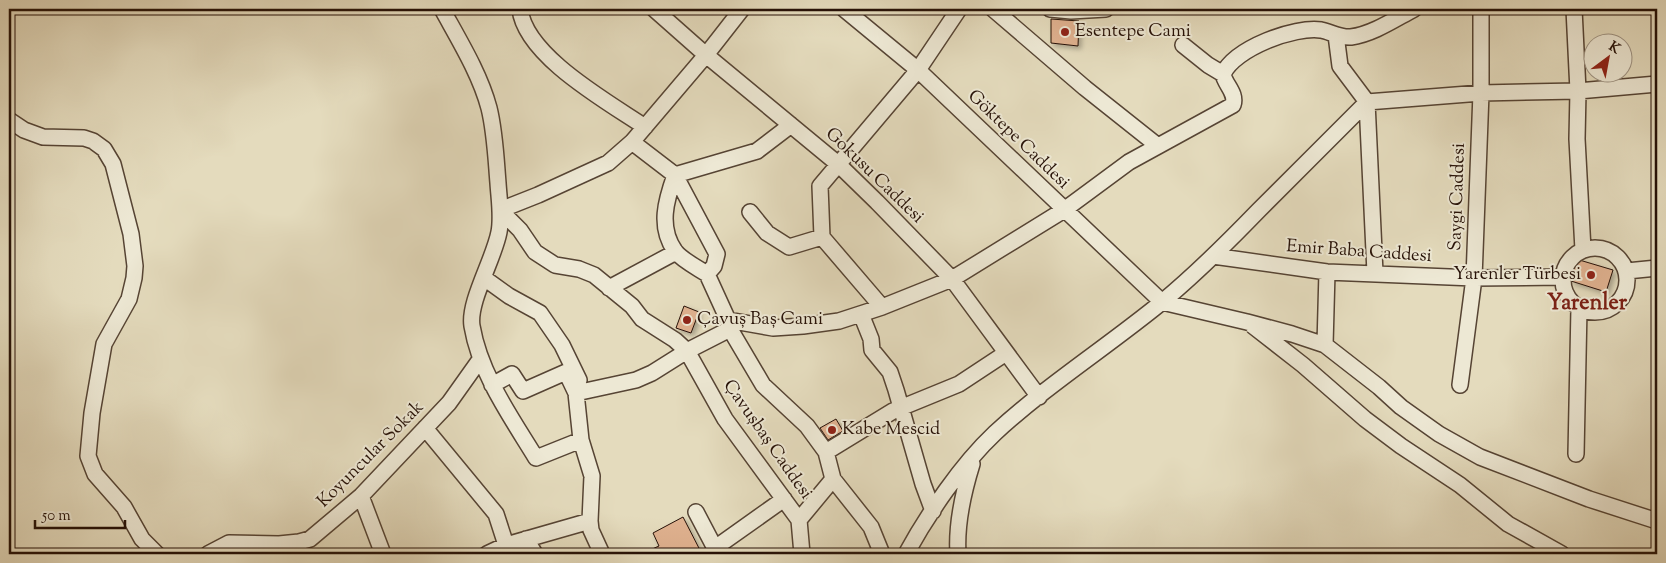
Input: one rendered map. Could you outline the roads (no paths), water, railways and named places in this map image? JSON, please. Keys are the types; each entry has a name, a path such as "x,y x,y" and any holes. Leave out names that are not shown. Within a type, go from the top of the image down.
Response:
{"street":[{"path":"442,9 466,55 488,108 496,160 500,231 472,313 472,325 481,358 492,385 536,458 581,440"},
{"path":"520,9 521,16 534,42 568,74 645,127"},
{"name":"Gokusu Caddesi","path":"654,9 706,55 838,164 952,280 1039,397"},
{"path":"500,210 608,163 632,142 706,55 742,9"},
{"name":"Göktepe Caddesi","path":"844,9 918,70 1162,302"},
{"path":"882,307 822,238 820,186 918,70 959,9"},
{"path":"993,9 1158,146"},
{"path":"1050,9 1071,11 1106,9"},
{"path":"580,392 636,380 652,373 729,324 773,328 839,321 882,307 952,280 1064,210 1129,162 1233,105 1233,94 1224,80 1223,74 1228,66 1248,49 1288,33 1320,30 1350,37 1367,32 1414,9"},
{"name":"Saygi Caddesi","path":"1460,385 1474,278 1481,93 1481,9"},
{"path":"1574,9 1578,91 1577,139 1583,250"},
{"path":"1336,35 1340,66 1367,102 1375,273"},
{"path":"1183,45 1208,65 1223,74"},
{"path":"906,554 916,535 976,453 996,433 1039,397 1162,302 1213,256 1367,102 1481,93 1578,91 1657,84"},
{"path":"9,120 24,130 44,137 84,138 93,141 108,153 113,164 131,234 135,266 134,278 131,294 125,309 104,344 92,414 88,456 95,474 124,507 142,538 157,554"},
{"path":"675,175 757,151 791,125"},
{"path":"632,142 675,175 717,254 714,266 707,274"},
{"path":"675,175 668,196 664,226 676,252 707,274 729,324 763,385 807,426 826,452 833,479 871,528 882,554"},
{"name":"Çavuşbaş Caddesi","path":"500,210 520,230 535,252 555,265 579,269 594,275 632,306 642,319 675,340 687,352 725,419 799,520 802,554"},
{"path":"750,212 767,233 789,247 822,238"},
{"path":"1597,247 1610,251 1621,259 1627,272 1628,284 1624,296 1615,306 1604,311 1591,312 1579,308 1570,300 1564,289 1563,277 1565,268 1569,260 1583,250 1597,247"},
{"path":"609,288 676,252"},
{"name":"Emir Baba Caddesi","path":"1213,256 1327,272 1474,278 1563,277"},
{"path":"1627,272 1657,268"},
{"path":"1325,345 1327,272"},
{"path":"484,278 509,296 540,313 562,345 580,392 581,440 592,476 591,530 602,554"},
{"path":"1162,302 1248,322 1325,345 1379,387 1401,407 1439,434 1480,457 1589,499 1657,520"},
{"path":"1576,454 1579,308"},
{"path":"861,314 871,339 872,350 890,372 923,484 933,511"},
{"path":"1248,322 1303,365 1365,419 1460,485 1508,524 1562,554"},
{"path":"826,452 901,407 959,384 1006,353"},
{"name":"Koyuncular Sokak","path":"208,554 229,543 279,544 310,539 360,496 449,403 481,358"},
{"path":"492,385 512,374 523,391 566,372 580,392"},
{"path":"424,428 496,514 506,545"},
{"path":"958,554 957,542 963,493 976,453"},
{"path":"799,520 833,479"},
{"path":"360,496 383,554"},
{"path":"696,512 717,551 784,499"},
{"path":"487,554 506,545 590,521"},
{"path":"526,539 535,554"}],"place":[{"name":"Esentepe Cami","path":"1065,32"},
{"name":"Yarenler Türbesi","path":"1591,275"},
{"name":"Çavuş Baş Cami","path":"687,320"},
{"name":"Kabe Mescid","path":"832,430"}],"district":[{"name":"Yarenler","path":"1587,304"}]}
